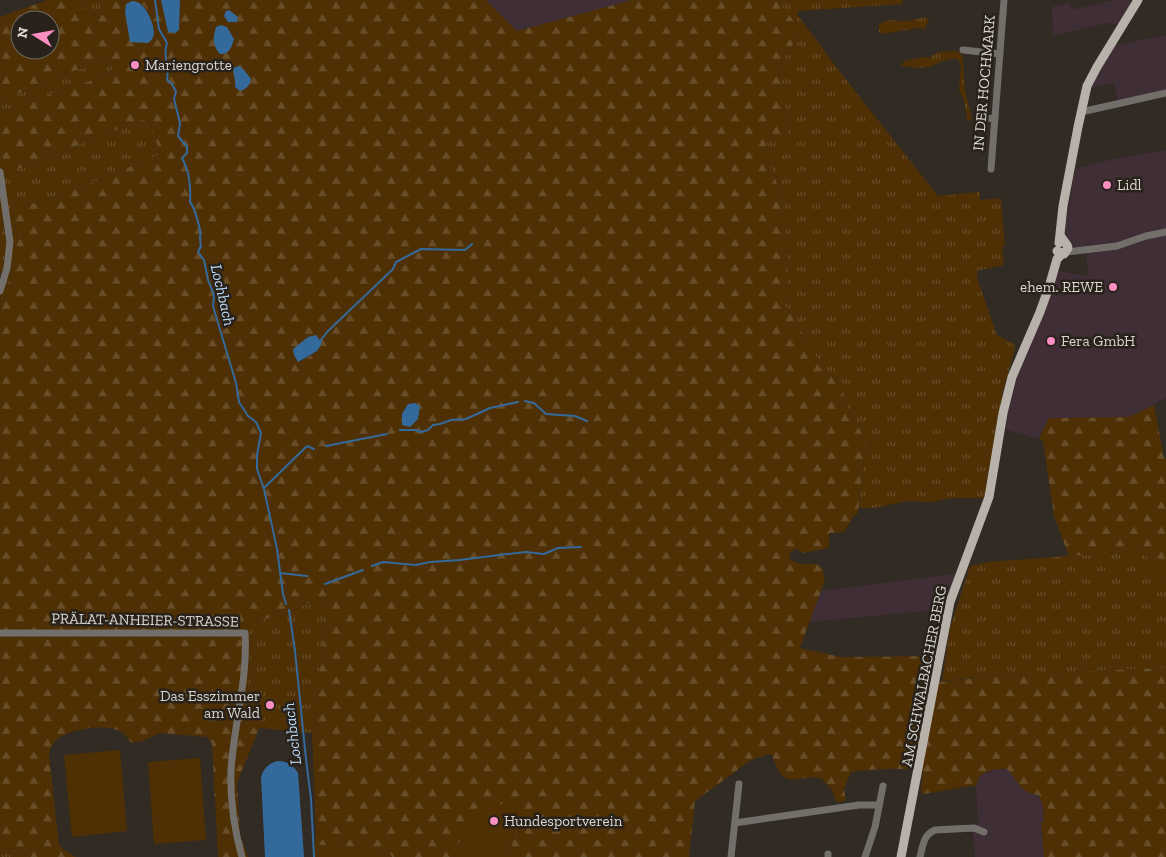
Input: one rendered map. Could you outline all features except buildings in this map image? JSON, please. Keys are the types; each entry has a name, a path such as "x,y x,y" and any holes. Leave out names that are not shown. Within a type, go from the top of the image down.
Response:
{"main road":[{"path":"1063,248 1060,233 1081,112 1090,79 1138,0"},
{"name":"AM SCHWALBACHER BERG","path":"901,857 950,602 989,497 1008,388 1063,248"}],"street":[{"name":"IN DER HOCHMARK","path":"991,169 1004,0"},
{"path":"963,50 1000,54"},
{"path":"1081,112 1166,93"},
{"path":"978,117 995,118"},
{"path":"0,172 10,242 7,268 0,291"},
{"path":"1063,248 1086,250 1123,245 1140,238 1166,232"},
{"name":"PRÄLAT-ANHEIER-STRASSE","path":"0,632 245,633 246,657 231,768 234,824 242,857"},
{"path":"731,857 739,784"},
{"path":"865,857 875,827 882,786"},
{"path":"735,823 859,805 879,805"},
{"path":"920,857 924,839 930,832 935,830 974,828 984,832"}],"shaded area":[{"path":"486,0 632,0 517,31"},
{"path":"1114,0 1132,0 1119,24 1107,23 1053,36 1052,7 1070,3 1071,10"},
{"path":"1166,35 1166,92 1118,102 1114,83 1091,88 1115,45"},
{"path":"1166,150 1166,398 1129,417 1049,418 1039,439 1004,429 1012,388 1053,289 1058,271 1087,276 1086,254 1072,246 1064,234 1075,169 1114,159"},
{"path":"955,574 946,609 809,622 820,591"},
{"path":"1007,769 1030,795 1039,795 1043,807 1044,821 1041,824 1044,857 975,857 973,832 978,824 976,782 979,776 993,770"}],"green space":[{"path":"47,0 77,0 93,14 100,17 106,9 101,0 486,0 517,31 632,0 778,0 800,32 780,66 788,131 782,136 774,137 767,143 768,159 783,201 788,268 784,304 797,323 807,345 842,389 849,412 863,435 865,447 858,513 853,517 844,532 829,533 829,548 804,553 796,549 790,553 790,560 800,564 817,564 822,568 825,580 800,648 841,657 934,656 930,683 1015,674 1166,668 1166,857 1044,857 1041,823 1044,821 1043,807 1039,795 1028,792 1020,786 1007,769 992,770 983,774 977,785 923,794 921,789 923,771 887,769 851,772 844,789 846,801 836,802 833,791 821,778 811,777 791,780 786,778 781,774 772,755 769,754 751,760 695,801 689,857 509,857 518,805 478,808 468,834 454,847 454,857 392,857 386,849 314,845 316,833 312,733 328,599 321,598 260,621 252,628 251,658 243,726 259,728 237,783 240,835 248,857 218,857 212,744 207,737 160,733 143,741 131,743 125,735 110,728 74,731 58,739 53,744 49,755 59,845 76,857 31,857 29,848 0,849 0,314 16,255 17,242 13,206 25,206 79,188 158,155 160,152 149,121 143,119 18,169 6,177 0,135 0,112 102,77 111,72 113,67 110,62 105,61 67,73 0,101 0,17 10,13 10,60 60,60 60,10 19,10","holes":["141,3 146,9 154,33 148,43 144,43 127,22 125,12","316,335 322,343 320,347 308,357 298,362 294,355"]},
{"path":"77,0 101,0 106,9 104,14 100,17 93,14"},
{"path":"778,0 903,0 902,4 798,11 797,14 840,72 938,196 980,192 980,200 1001,198 1005,246 1002,247 1004,265 977,271 978,281 997,335 1014,344 1015,349 1003,390 984,498 952,498 931,502 908,501 874,508 859,508 865,447 863,435 849,412 842,389 807,345 797,323 784,304 788,268 783,201 768,159 767,143 774,137 782,136 788,131 780,66 800,32"},
{"path":"923,17 929,19 925,29 918,28 883,34 879,32 879,24 886,21 907,21"},
{"path":"957,51 963,59 965,90 972,120 968,121 964,99 959,90 961,66 958,59 948,60 924,68 900,65 905,61 923,57 928,58 939,52"},
{"path":"105,61 110,62 113,67 111,71 102,77 0,112 0,101 67,73"},
{"path":"143,119 149,121 160,150 158,155 79,188 25,206 13,206 17,242 16,255 0,314 3,241 2,216 0,216 0,135 6,176 18,169"},
{"path":"0,216 2,216 3,261 0,276"},
{"path":"1154,405 1164,458 1166,459 1166,583 1142,550 1069,556 1054,516 1043,441 1039,439 1049,418 1129,417"},
{"path":"1142,550 1166,583 1166,668 1015,674 942,681 950,628 970,566 989,562"},
{"path":"321,598 328,599 312,733 259,728 237,783 251,658 252,627 260,621"},
{"path":"120,750 127,831 72,837 64,755"},
{"path":"200,758 206,840 154,844 148,762"},
{"name":"Hundesportverein","path":"484,803 518,805 509,857 454,857 454,847 468,834 478,807"},
{"path":"314,845 387,849 392,857 313,857"},
{"path":"29,848 31,857 0,857 0,849"}],"water":[{"path":"161,0 180,0 179,30 175,33 168,32"},
{"path":"132,1 140,4 148,12 154,33 148,43 130,42 125,12 126,4"},
{"path":"229,10 238,17 237,22 228,22 224,16 226,11"},
{"path":"221,25 227,27 234,39 230,50 223,54 217,51 214,41 216,27"},
{"path":"239,66 251,79 248,86 240,91 235,87 233,68"},
{"path":"316,335 322,343 317,351 298,362 293,349 308,337"},
{"path":"415,403 420,406 418,419 410,427 402,425 402,414 408,404"},
{"path":"278,761 290,764 298,773 304,857 265,857 261,777 267,766"}],"waterway":[{"name":"Lochbach","path":"155,0 159,29 167,43 165,53 168,70 167,80 172,84 176,92 174,99 180,123 178,136 187,147 187,153 182,158 189,179 190,202 195,211 200,230 201,246 198,252 204,260 208,280 214,295 213,306 236,383 239,402 248,416 256,422 261,433 257,455 257,469 264,489 277,549 286,604"},
{"path":"320,341 328,331 393,269 396,262 421,249 465,250 472,244"},
{"path":"525,401 534,403 546,414 575,416 587,421"},
{"path":"400,430 416,430 421,432 428,430 433,425 451,420 466,419 490,408 518,402"},
{"path":"326,446 387,434"},
{"path":"264,488 307,446 314,449"},
{"path":"372,566 383,562 416,565 526,552 544,554 558,548 581,547"},
{"path":"325,584 363,570"},
{"path":"280,573 307,576"},
{"name":"Lochbach","path":"289,610 311,799 314,857"}],"place":[{"name":"Mariengrotte","path":"135,65"},
{"name":"Lidl","path":"1107,185"},
{"name":"ehem. REWE","path":"1113,287"},
{"name":"Fera GmbH","path":"1051,341"},
{"name":"Das Esszimmer am Wald","path":"270,705"},
{"name":"Hundesportverein","path":"494,821"}]}
